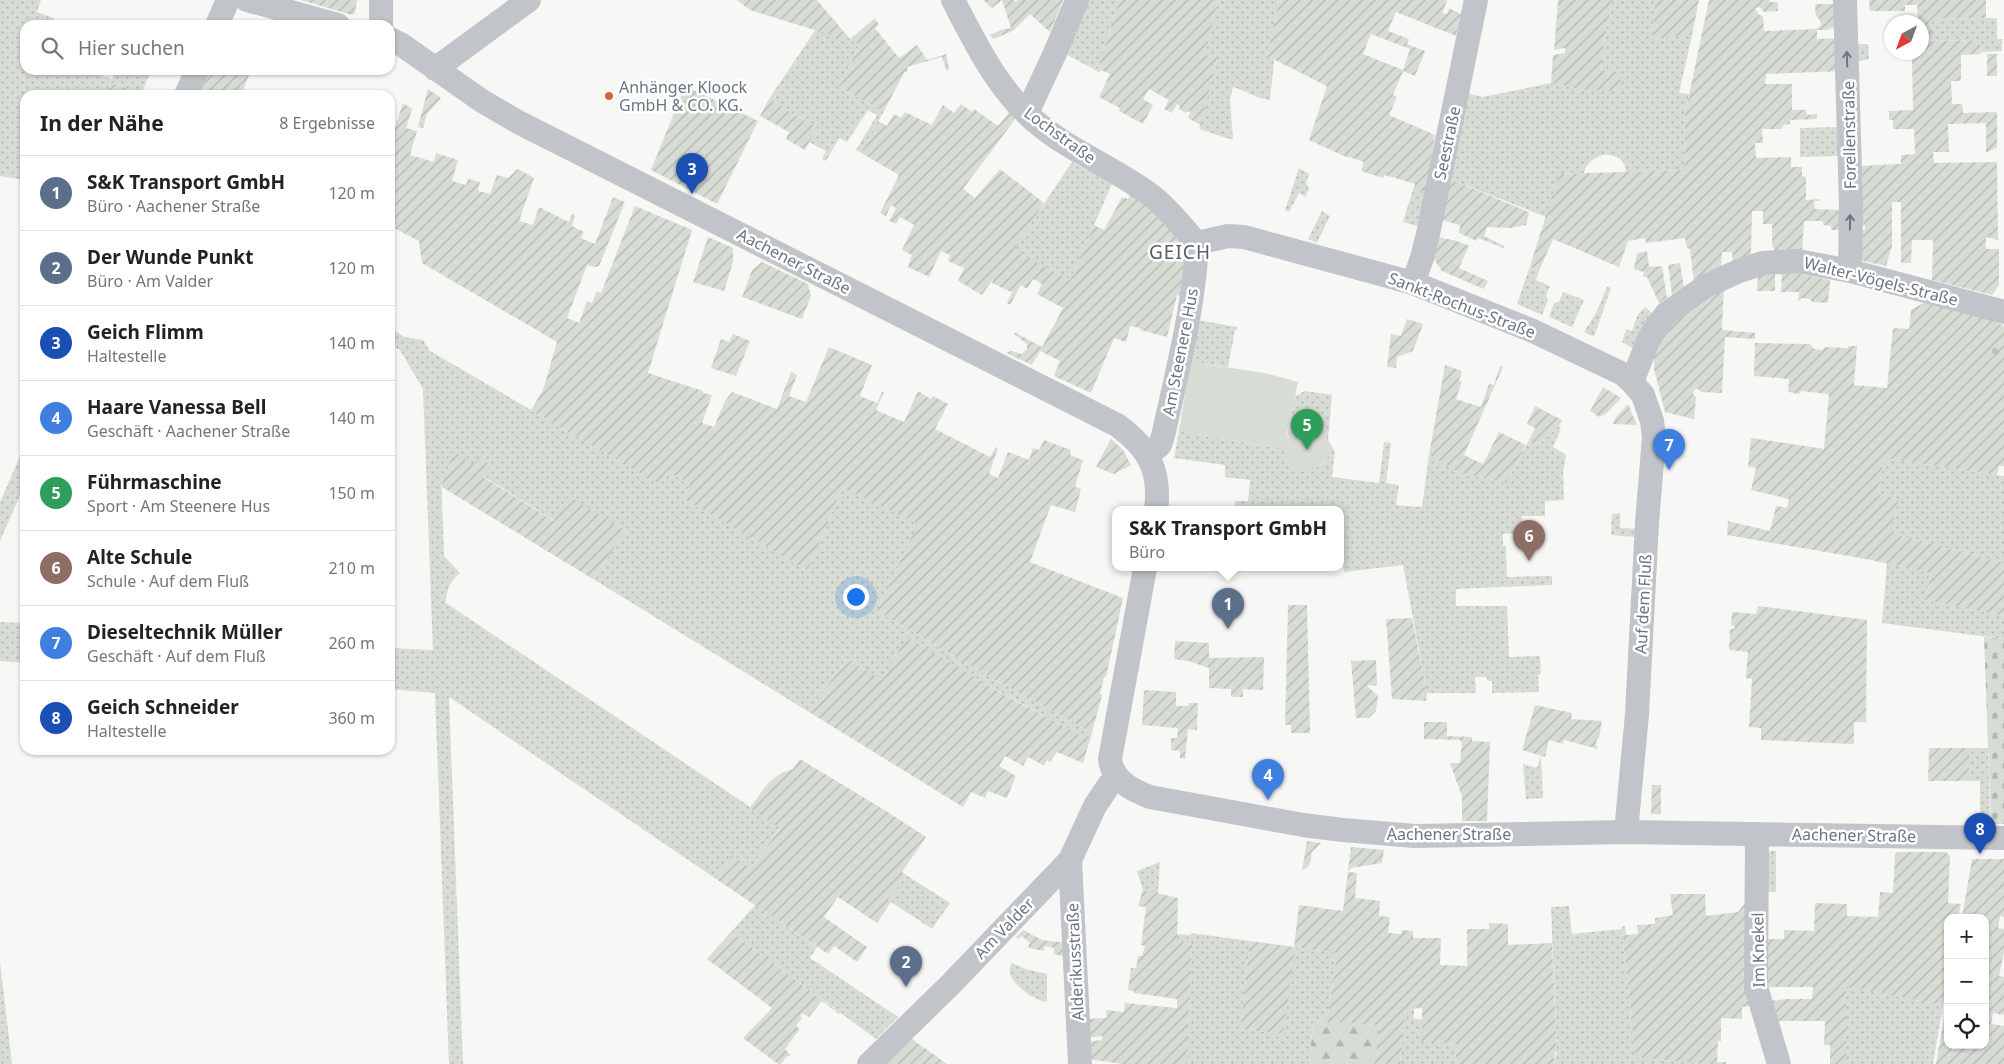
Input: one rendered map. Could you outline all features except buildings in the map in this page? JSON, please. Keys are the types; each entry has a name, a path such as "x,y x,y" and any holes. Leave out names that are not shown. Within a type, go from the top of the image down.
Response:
{"street":[{"path":"219,20 228,0"},
{"path":"247,0 320,20"},
{"path":"381,0 381,20"},
{"path":"435,69 529,0"},
{"name":"Lochstraße","path":"952,0 999,82 1027,113 1064,143 1153,197 1196,243"},
{"path":"1027,113 1055,54 1077,0"},
{"name":"Seestraße","path":"1412,284 1422,258 1428,234 1476,0"},
{"name":"Forellenstraße","path":"1845,0 1850,167 1850,270"},
{"name":"Aachener Straße","path":"395,42 482,101 518,122 1117,426 1135,439 1148,455 1157,482 1156,506"},
{"path":"188,90 195,75"},
{"name":"Sankt-Rochus-Straße","path":"1196,243 1228,236 1244,237 1412,284 1533,331 1623,374 1632,382"},
{"name":"Am Steenere Hus","path":"1148,455 1160,445 1163,436 1189,314 1195,276 1196,243"},
{"name":"Walter-Vögels-Straße","path":"1632,382 1648,342 1661,320 1678,304 1706,286 1752,266 1776,261 1798,261 1850,270 2004,312"},
{"name":"Auf dem Fluß","path":"1626,832 1637,714 1647,523 1654,437 1652,421 1643,395 1632,382"},
{"path":"1118,778 1110,766 1110,751 1144,571"},
{"name":"Aachener Straße","path":"1118,778 1133,789 1157,799 1343,830 1436,836 1626,832 2004,838"},
{"name":"Am Valder","path":"869,1064 950,985 1070,860 1095,806 1109,785 1118,778"},
{"name":"Im Knekel","path":"1757,834 1756,987 1779,1064"},
{"name":"Alderikusstraße","path":"1070,860 1080,1064"}],"green space":[{"path":"0,0 41,0 37,12 54,18 54,20 20,20 20,75 100,75 112,79 113,75 149,75 143,90 133,90 111,83 109,90 20,90 20,179 0,176"},
{"path":"301,0 357,0 355,13 352,15"},
{"path":"737,0 817,0 850,39 875,18 879,25 875,28 899,58 917,45 927,60 946,54 949,69 947,72 942,57 907,67 908,71 904,73 884,111 839,87 860,44 750,10"},
{"path":"983,0 1002,0 992,8"},
{"path":"1002,0 1013,0 1016,2 1018,0 1063,0 1050,32 1030,14 1013,31 993,39 990,35 1011,28"},
{"path":"1081,0 1119,0 1097,71 1060,51"},
{"path":"1119,0 1218,0 1205,55 1217,58 1201,125 1188,118 1190,112 1186,113 1179,109 1180,106 1177,104 1172,113 1164,109 1169,100 1149,89 1143,99 1153,105 1143,124 1119,111 1120,108 1099,97 1110,74 1101,70 1099,73 1097,71"},
{"path":"1218,0 1279,0 1267,56 1274,60 1270,100 1233,87 1230,99 1233,140 1199,129 1217,59 1205,55"},
{"path":"1279,0 1447,1 1442,13 1447,14 1449,8 1461,14 1456,36 1396,12 1388,31 1409,39 1407,44 1425,51 1415,76 1403,71 1393,95 1397,97 1389,115 1435,135 1426,193 1413,190 1415,184 1385,175 1383,178 1361,171 1364,162 1348,158 1309,140 1327,86 1267,56","holes":["1371,34 1410,49 1403,70 1363,54"]},
{"path":"1558,0 1612,0 1601,71 1620,72 1621,91 1585,90 1551,83 1553,55 1565,53 1565,48 1554,50"},
{"path":"1612,0 1655,0 1652,39 1692,35 1679,93 1689,94 1685,114 1684,170 1626,172 1624,164 1619,159 1613,156 1599,156 1592,160 1584,173 1559,174 1546,217 1450,179 1467,93 1483,97 1551,83 1585,90 1601,72"},
{"path":"1655,0 1699,0 1692,35 1652,39"},
{"path":"1709,0 1769,0 1770,2 1778,2 1778,11 1764,12 1760,7 1755,8 1759,15 1763,16 1764,31 1816,29 1821,25 1820,20 1816,16 1815,4 1841,4 1842,24 1827,30 1817,30 1817,39 1842,38 1843,71 1766,74 1765,84 1792,84 1792,110 1806,110 1807,115 1817,114 1817,119 1790,120 1790,124 1783,125 1782,129 1762,129 1763,143 1755,143 1756,158 1791,157 1791,167 1802,167 1802,176 1806,177 1806,200 1820,199 1820,201 1814,201 1815,209 1842,210 1842,230 1831,230 1831,226 1823,225 1823,221 1804,221 1802,252 1775,252 1772,244 1772,224 1763,224 1763,211 1752,211 1751,255 1733,263 1732,252 1722,252 1721,268 1694,282 1690,249 1687,248 1685,238 1646,243 1645,238 1628,241 1619,267 1553,239 1539,271 1530,266 1559,174 1684,170 1685,114"},
{"path":"1869,0 1986,0 1986,18 1932,19 1932,41 1980,40 1981,54 1961,55 1961,81 1951,81 1952,104 1962,104 1963,113 1997,112 1997,147 1986,153 1986,123 1948,124 1949,152 1933,152 1934,163 1997,162 1998,240 1986,237 1986,249 1999,249 1999,285 1992,295 1932,280 1933,240 1912,240 1911,263 1901,263 1901,202 1892,202 1892,246 1886,266 1859,260 1859,230 1865,230 1865,225 1859,225 1859,166 1901,164 1901,155 1915,154 1914,129 1893,129 1893,120 1889,120 1889,111 1913,110 1912,60 1929,60 1929,15 1918,15 1917,5 1905,5 1905,11 1870,11"},
{"path":"1997,18 1997,39 2002,39 2002,51 1981,52 1980,40 1932,41 1932,19"},
{"path":"816,29 860,44 839,87 884,111 861,153 856,150 877,115 868,110 847,142 839,138 826,161 822,159 826,151 809,142 817,128 769,99"},
{"path":"1852,44 1868,44 1869,59 1853,63"},
{"path":"1987,54 1997,54 1997,76 1987,76"},
{"path":"204,75 249,75 243,90 197,90"},
{"path":"111,83 133,90 109,90"},
{"path":"685,86 758,121 717,204 651,170"},
{"path":"428,89 441,98 427,114 423,128 418,127"},
{"path":"769,99 817,128 805,150 786,139 789,132 760,116"},
{"path":"403,103 412,109 406,128 417,131 410,155 434,162 436,153 458,160 452,181 466,185 468,179 480,182 478,191 490,194 497,175 508,178 518,169 534,178 519,221 533,225 539,207 569,222 572,214 575,216 572,226 584,232 581,238 595,244 613,197 625,202 599,266 587,265 567,318 579,323 587,301 592,303 597,291 601,293 635,206 692,230 648,373 712,395 702,423 714,427 725,401 732,392 777,409 791,372 797,375 789,396 806,402 829,347 872,365 860,396 877,403 882,392 884,392 876,410 904,422 918,391 931,399 933,396 948,404 935,429 990,457 996,447 998,448 989,474 998,478 1008,452 1029,460 1033,448 1039,450 1044,440 1071,450 1070,455 1083,460 1075,487 1081,489 1075,512 1051,505 1030,562 1123,598 1092,733 990,677 877,611 918,524 842,488 808,571 684,499 690,484 667,471 660,485 531,410 543,390 557,342 422,263 419,241 395,229 395,127"},
{"path":"961,104 972,112 974,109 998,126 1009,112 1016,118 963,189 975,198 1000,169 1044,203 1014,250 1070,280 1094,225 1104,230 1122,197 1128,199 1131,194 1163,219 1181,244 1185,258 1184,296 1177,295 1167,337 1130,326 1126,342 1114,338 1091,393 1054,376 1060,361 1040,351 1032,365 1006,353 1011,351 1022,354 1027,349 1027,344 1015,335 1014,332 1042,347 1063,308 1037,294 1042,284 1033,279 1027,289 1021,285 1010,305 1007,303 1013,290 1011,292 992,283 993,279 982,295 958,281 964,268 948,261 950,255 941,251 929,277 908,267 912,255 902,250 914,225 900,217 896,224 889,221 896,208 891,205 886,216 880,213 899,175 861,153 878,121 887,126 894,114 901,118 905,112 932,125 943,105 954,113"},
{"path":"1838,127 1839,156 1800,157 1800,128"},
{"path":"1072,162 1112,184 1070,280 1013,250"},
{"path":"1299,168 1309,174 1306,183 1309,189 1305,197 1299,193 1289,212 1285,210"},
{"path":"1450,179 1529,212 1526,225 1510,228 1487,227 1484,236 1504,246 1503,248 1478,238 1477,241 1459,233 1460,225 1441,220"},
{"path":"1413,190 1426,193 1420,227 1403,222"},
{"path":"1322,211 1330,216 1317,243 1308,239"},
{"path":"708,237 733,248 733,262 724,291 693,282"},
{"path":"1438,237 1469,246 1459,268 1488,281 1484,289 1442,271 1433,258"},
{"path":"1647,251 1649,267 1662,266 1667,298 1659,303 1647,277 1643,277 1644,272 1634,269 1637,253"},
{"path":"762,262 808,284 811,296 802,319 742,297 752,270"},
{"path":"1680,263 1684,287 1672,295 1668,265"},
{"path":"1530,266 1539,271 1536,280 1550,286 1546,296 1548,300 1542,315 1517,304"},
{"path":"1775,272 1775,291 1757,291 1758,275"},
{"path":"1782,272 1800,272 1800,274 1830,280 1828,303 1812,302 1810,299 1802,298 1798,301 1799,292 1781,292"},
{"path":"1607,287 1611,288 1594,337 1584,332 1596,313"},
{"path":"1724,288 1722,330 1755,333 1755,339 1725,337 1722,393 1694,390 1693,394 1696,397 1694,419 1665,412 1654,369 1654,349 1675,319"},
{"path":"1563,292 1584,300 1572,327 1549,317 1554,303 1559,302"},
{"path":"1929,300 1969,310 2004,326 2004,466 1999,466 1997,475 1884,458 1878,494 1899,499 1890,533 2004,563 2004,616 1925,600 1931,573 1866,559 1727,535 1728,521 1770,531 1776,506 1787,508 1789,499 1751,490 1756,468 1748,466 1751,438 1824,449 1829,394 1801,391 1800,394 1788,392 1789,379 1754,376 1755,343 1810,344 1814,349 1822,350 1825,347 1848,348 1848,346 1857,346 1854,385 1887,388 1893,328 1909,329 1911,310"},
{"path":"1645,307 1653,314 1633,348 1622,342 1626,329 1632,331 1638,314"},
{"path":"1407,319 1423,324 1413,351 1397,357 1396,368 1387,367 1391,334 1401,336"},
{"path":"1197,320 1237,327 1228,367 1190,362"},
{"path":"395,331 405,337 423,340 430,351 660,485 667,471 690,484 684,499 808,571 842,488 919,524 877,611 990,677 1092,733 1090,740 987,685 882,680 847,658 809,712 593,579 626,531 555,521 483,476 490,464 474,466 450,457 448,472 441,474 444,556 460,573 449,586 446,603 780,827 751,868 732,855 716,879 449,697 463,1064 449,1064 435,693 395,689 395,648 433,650 423,389 400,350 395,347"},
{"path":"733,334 750,341 736,376 711,368 721,339 729,342"},
{"path":"1190,362 1265,373 1298,382 1286,438 1298,428 1313,427 1323,433 1330,445 1329,455 1323,463 1313,469 1302,470 1293,467 1286,458 1285,442 1277,448 1179,431"},
{"path":"1445,365 1462,371 1459,381 1462,381 1456,399 1481,407 1489,384 1494,385 1500,366 1503,367 1464,455 1483,464 1499,432 1526,445 1506,483 1458,472 1429,455"},
{"path":"1603,387 1621,398 1607,413 1599,417 1590,411"},
{"path":"1305,391 1332,395 1328,440 1335,452 1332,477 1379,483 1384,442 1391,443 1386,483 1399,485 1396,505 1422,507 1429,455 1458,472 1506,483 1528,442 1539,444 1559,426 1561,429 1553,447 1566,455 1563,472 1564,500 1545,501 1545,516 1522,516 1523,533 1503,534 1503,546 1506,546 1507,577 1552,576 1552,585 1456,589 1456,606 1507,606 1509,657 1540,656 1539,692 1492,693 1492,681 1487,681 1487,677 1475,677 1476,693 1427,693 1403,565 1344,572 1344,506 1235,506 1235,501 1248,501 1250,480 1225,477 1225,465 1174,458 1179,431 1277,448 1286,441 1295,396","holes":["1303,426 1314,428 1322,433 1327,440 1329,448 1328,457 1323,463 1315,468 1303,468 1290,463 1287,459 1297,428"]},
{"path":"1628,404 1637,425 1613,424 1616,417"},
{"path":"1535,406 1562,420 1559,426 1539,444 1528,442 1535,428 1527,424"},
{"path":"1111,439 1123,450 1131,465 1114,474 1096,467"},
{"path":"455,451 473,465 480,458 490,464 483,477 554,521 569,496 626,531 593,579 442,487 441,474 448,472 450,457"},
{"path":"20,456 20,495 0,541 0,502"},
{"path":"1884,458 2004,476 2004,563 1890,533 1878,494"},
{"path":"1620,513 1620,528 1636,529 1635,537 1611,535 1612,514"},
{"path":"1887,563 1931,573 1925,600 2004,616 2004,639 1882,623"},
{"path":"1288,605 1307,605 1310,733 1291,733 1291,725 1285,725"},
{"path":"1758,606 1867,620 1866,722 1854,722 1854,744 1761,740 1761,728 1749,727 1752,679 1746,678 1748,652 1729,650 1730,629 1734,629 1735,626 1731,625 1732,612 1756,614"},
{"path":"1412,618 1427,693 1426,701 1392,699 1386,619"},
{"path":"0,622 20,623 20,663 0,661"},
{"path":"907,637 999,692 1090,740 1083,763 1057,752 1050,762 1047,760 1044,766 1028,757 1023,766 1005,756 999,766 1016,776 1007,798 988,791 985,798 971,792 963,807 809,712 847,658 882,680"},
{"path":"1984,637 2004,639 2004,824 1991,824"},
{"path":"1175,641 1209,643 1209,658 1264,657 1263,690 1243,689 1243,697 1231,697 1231,689 1209,688 1209,668 1188,661 1174,659"},
{"path":"1376,660 1377,684 1376,686 1367,686 1378,696 1376,711 1369,718 1356,718 1351,661"},
{"path":"1144,690 1176,692 1176,706 1189,706 1189,703 1198,703 1197,730 1188,729 1185,759 1180,758 1180,751 1171,750 1171,738 1177,738 1178,728 1142,725"},
{"path":"1535,705 1572,713 1571,719 1602,721 1596,745 1598,749 1564,740 1563,744 1549,740 1545,757 1522,750"},
{"path":"1424,722 1447,722 1447,736 1472,737 1472,741 1490,742 1487,821 1462,821 1462,797 1450,763 1460,763 1462,743 1460,740 1424,739"},
{"path":"1929,748 1969,748 1969,781 1928,781"},
{"path":"1969,748 1988,748 1990,817 1980,817 1980,781 1969,781"},
{"path":"1541,756 1543,798 1526,799 1523,764 1537,768"},
{"path":"800,759 926,837 902,872 906,875 888,900 891,902 877,923 838,897 824,917 867,947 857,962 834,946 828,954 716,879 732,855 751,868 780,828 750,808 773,779 793,769"},
{"path":"1652,785 1661,785 1661,814 1651,814"},
{"path":"1307,841 1321,843 1311,853 1310,864 1302,871"},
{"path":"1351,847 1384,850 1382,863 1351,868 1348,872 1357,873 1355,898 1380,901 1379,916 1390,917 1388,933 1401,934 1402,930 1413,931 1413,938 1441,938 1440,965 1467,966 1467,929 1489,929 1489,923 1508,924 1508,945 1552,943 1557,1052 1555,1052 1554,1064 1455,1064 1457,1044 1422,1041 1422,1008 1406,1009 1400,1064 1374,1064 1380,1025 1327,1022 1337,953 1295,947 1283,1034 1240,1029 1250,941 1294,947 1299,905 1343,911"},
{"path":"1776,851 1776,892 1766,892 1768,853"},
{"path":"1898,852 1946,852 1950,856 1948,903 1961,904 1959,914 1944,914 1943,1005 1846,987 1846,1064 1830,1064 1830,1045 1824,1045 1825,1021 1776,1021 1770,1001 1812,999 1813,987 1766,987 1766,939 1784,939 1784,930 1814,931 1815,903 1847,904 1847,916 1878,917 1880,892 1893,893 1895,855"},
{"path":"1972,859 2004,859 2004,917 2000,916 1998,928 2004,929 2004,952 1999,976 2004,977 2004,1015 1993,1013 1991,1024 2004,1026 2004,1064 1936,1064 1944,1019 1944,1049 1989,1049 1989,914 1963,914"},
{"path":"1160,862 1158,894 1143,890 1137,871"},
{"path":"906,875 950,903 932,929 888,900"},
{"path":"1143,890 1178,898 1177,942 1192,945 1187,1064 1122,1064 1087,1059 1086,1042 1102,1040 1102,1036 1086,1038 1085,1019 1107,1018 1106,1010 1124,1012 1125,1003 1177,1008 1177,999 1134,993 1134,991 1128,990 1131,968 1136,968 1138,956 1142,956 1145,946 1141,945 1146,907 1138,906"},
{"path":"1670,894 1705,894 1706,916 1738,912 1748,899 1752,1006 1742,1007 1742,1019 1721,1018 1721,1041 1718,1041 1717,1062 1726,1062 1726,1064 1703,1064 1635,1057 1622,927 1625,926 1626,935 1638,934 1637,925 1655,924 1655,918 1673,915"},
{"path":"755,905 817,947 810,958 898,1017 876,1039 731,932"},
{"path":"1569,906 1572,934 1622,929 1635,1057 1703,1064 1554,1064 1557,1051 1551,907"},
{"path":"1023,930 1042,940 1067,943 1067,957 1054,954 1054,948 1045,946 1043,951 1028,947 1030,943 1022,936 1018,939 1016,937"},
{"path":"731,932 840,1013 822,1001 809,1017 802,1013 800,1016 802,1018 796,1026 800,1029 785,1049 791,1055 786,1057 781,1064 778,1064 743,1038 772,1008 707,959"},
{"path":"1191,933 1250,941 1240,1029 1283,1034 1294,947 1337,953 1327,1022 1313,1021 1309,1064 1187,1064 1192,945 1177,942 1177,934 1191,935"},
{"path":"0,962 12,1064 0,1064"},
{"path":"1012,963 1026,969 1047,974 1047,1002 1031,996 1020,988 1010,973"},
{"path":"1846,987 1943,1005 1933,1064 1846,1064"},
{"path":"1414,1008 1414,1019 1422,1019 1422,1041 1457,1044 1455,1064 1400,1064 1406,1009"},
{"path":"1313,1021 1380,1025 1374,1064 1309,1064"},
{"path":"912,1039 947,1064 886,1064"}],"place":[{"name":"Anhänger Kloock GmbH & CO. KG.","path":"609,96"},
{"name":"Geich Flimm","path":"692,194"},
{"name":"Führmaschine","path":"1307,450"},
{"name":"Dieseltechnik Müller","path":"1669,470"},
{"name":"Alte Schule","path":"1529,561"},
{"name":"S&K Transport GmbH","path":"1228,629"},
{"name":"Haare Vanessa Bell","path":"1268,800"},
{"name":"Geich Schneider","path":"1980,854"},
{"name":"Der Wunde Punkt","path":"906,987"}],"district":[{"name":"GEICH","path":"1180,252"}]}
